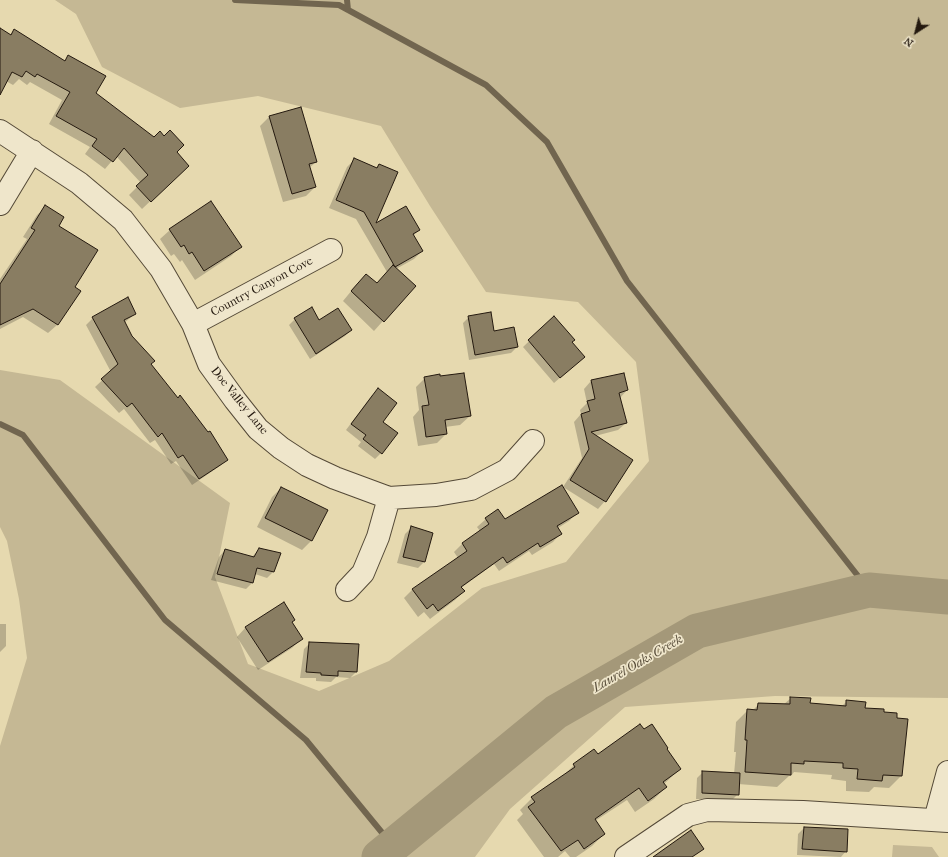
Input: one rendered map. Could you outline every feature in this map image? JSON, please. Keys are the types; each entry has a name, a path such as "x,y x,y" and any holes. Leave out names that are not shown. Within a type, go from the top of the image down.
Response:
{"street":[{"name":"Doe Valley Lane","path":"0,131 79,183 123,220 161,269 193,324 209,364 235,400 258,429 281,448 307,465 335,478 389,498 436,494 471,489 507,470 533,441"},
{"path":"0,204 32,151"},
{"name":"Country Canyon Cove","path":"193,324 330,250"},
{"path":"347,590 364,573 378,537 389,498"},
{"path":"626,857 688,815 707,810 803,812 941,820 948,772"}],"shaded area":[{"path":"55,0 948,0 948,698 775,696 625,707 510,809 475,857 0,857 0,746 27,658 19,599 7,541 0,527 0,370 60,380 230,503 215,577 248,664 319,691 389,661 482,588 566,562 649,461 636,362 578,302 486,292 430,206 381,126 258,96 180,108 102,67 76,14"},
{"path":"893,845 932,847 939,857 892,857"}],"building":[{"path":"0,28 11,35 14,29 65,61 68,55 106,76 96,93 154,137 160,131 164,136 170,130 184,145 177,152 189,166 151,202 136,186 148,175 124,148 113,162 92,146 97,139 56,116 70,92 37,74 35,77 26,71 22,77 12,72 0,95"},
{"path":"301,107 317,162 309,164 316,187 292,194 269,116"},
{"path":"354,158 377,168 379,164 398,172 376,223 406,206 420,230 413,234 423,251 395,267 364,212 336,200"},
{"path":"211,201 242,247 204,271 192,252 189,254 184,245 181,247 169,229"},
{"path":"45,205 64,217 59,226 98,250 75,287 81,291 58,325 33,309 0,325 0,284 35,230 31,228"},
{"path":"393,265 416,286 384,322 351,291 366,274 377,283"},
{"path":"128,297 136,314 124,320 132,336 155,361 151,364 178,398 180,395 208,432 210,431 228,460 199,479 183,455 178,458 162,433 158,437 132,403 127,407 101,379 118,364 92,317"},
{"path":"312,307 319,320 338,308 352,330 316,354 294,318"},
{"path":"491,312 494,331 514,327 518,347 475,355 468,316"},
{"path":"554,316 575,340 572,342 585,357 560,378 528,340"},
{"path":"464,373 471,416 445,420 447,434 426,437 422,406 429,405 424,377 440,374 440,376"},
{"path":"624,373 628,390 619,393 627,423 591,432 633,460 606,502 570,480 589,449 581,414 590,411 587,401 595,399 591,380"},
{"path":"378,388 397,403 383,422 398,433 382,454 363,439 366,435 351,424"},
{"path":"562,485 579,513 557,526 562,534 540,547 538,543 507,563 503,557 461,587 465,591 438,611 433,604 427,609 412,589 467,551 462,543 489,524 485,518 498,509 505,519"},
{"path":"281,487 328,510 312,541 265,518"},
{"path":"411,526 433,533 425,562 403,557"},
{"path":"259,548 281,553 274,572 257,568 253,583 217,574 225,549 254,557"},
{"path":"284,602 295,620 292,622 303,639 268,662 245,627"},
{"path":"309,642 359,644 357,672 338,671 338,676 306,672"},
{"path":"790,697 811,698 810,703 846,706 846,700 866,702 865,708 884,709 884,712 897,713 897,718 908,719 902,776 883,775 882,781 857,779 858,769 843,768 843,763 804,761 804,764 791,763 791,775 745,772 747,709 757,710 758,703 790,704"},
{"path":"640,724 644,729 652,724 681,769 663,782 667,787 648,801 639,788 595,819 605,834 584,849 578,840 561,851 528,807 535,802 531,797 575,767 573,764 594,749 598,754"},
{"path":"702,771 740,773 739,795 702,793"},
{"path":"804,827 848,829 847,852 802,849"},
{"path":"691,830 704,849 692,857 653,857"}],"waterway":[{"path":"235,0 339,5 486,85 547,142 627,281 869,590"},
{"path":"347,0 348,10"},
{"path":"0,424 23,435 165,620 306,740 393,846"},
{"name":"Laurel Oaks Creek","path":"379,857 556,712 697,631 869,590 948,597"}]}
